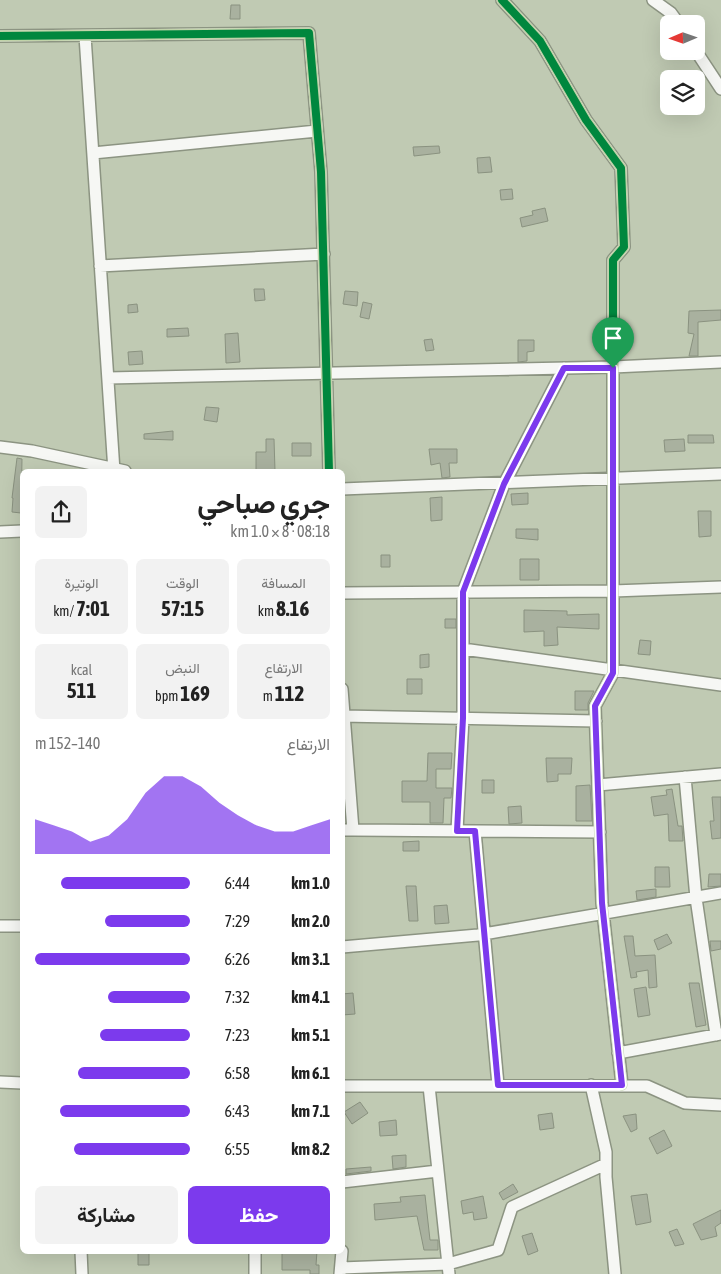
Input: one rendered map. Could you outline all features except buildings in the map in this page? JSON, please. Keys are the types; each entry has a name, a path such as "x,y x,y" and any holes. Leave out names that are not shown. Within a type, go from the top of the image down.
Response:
{"street":[{"path":"502,0 540,41 586,120 621,168 624,246 613,260 613,669 595,706 603,913 622,1085"},
{"path":"653,0 673,15"},
{"path":"0,36 309,33 324,254 329,469"},
{"path":"85,36 108,378 118,469"},
{"path":"702,60 721,89"},
{"path":"93,153 317,131"},
{"path":"100,266 324,254"},
{"path":"108,378 613,368 721,362"},
{"path":"457,831 463,718 463,592 504,484 564,368"},
{"path":"0,447 32,451 113,469"},
{"path":"345,489 721,474"},
{"path":"0,532 20,532"},
{"path":"345,593 613,591 721,588"},
{"path":"463,649 721,685"},
{"path":"345,716 596,721"},
{"path":"345,744 348,830 600,832"},
{"path":"598,785 721,774"},
{"path":"618,1053 719,1035 696,898 686,777"},
{"path":"475,831 498,1085"},
{"path":"345,947 484,934 721,894"},
{"path":"0,926 20,926"},
{"path":"0,1082 20,1083"},
{"path":"591,1085 606,1152 615,1274"},
{"path":"345,1086 648,1086 685,1103 721,1105"},
{"path":"429,1086 449,1269"},
{"path":"342,1254 340,1271 449,1269 498,1250 512,1207 606,1164"},
{"path":"345,1182 438,1172"},
{"path":"81,1254 82,1274"},
{"path":"255,1254 255,1274"}],"cycle path":[{"path":"502,0 540,41 586,120 621,168 624,247 613,260 613,673 595,706 602,903 622,1085"},
{"path":"0,36 309,33 321,172 329,469"}],"route":[{"path":"564,368 613,368 613,673 595,706 602,903 622,1085 498,1085 475,831 457,831 463,718 463,592 504,484 564,368"}]}
